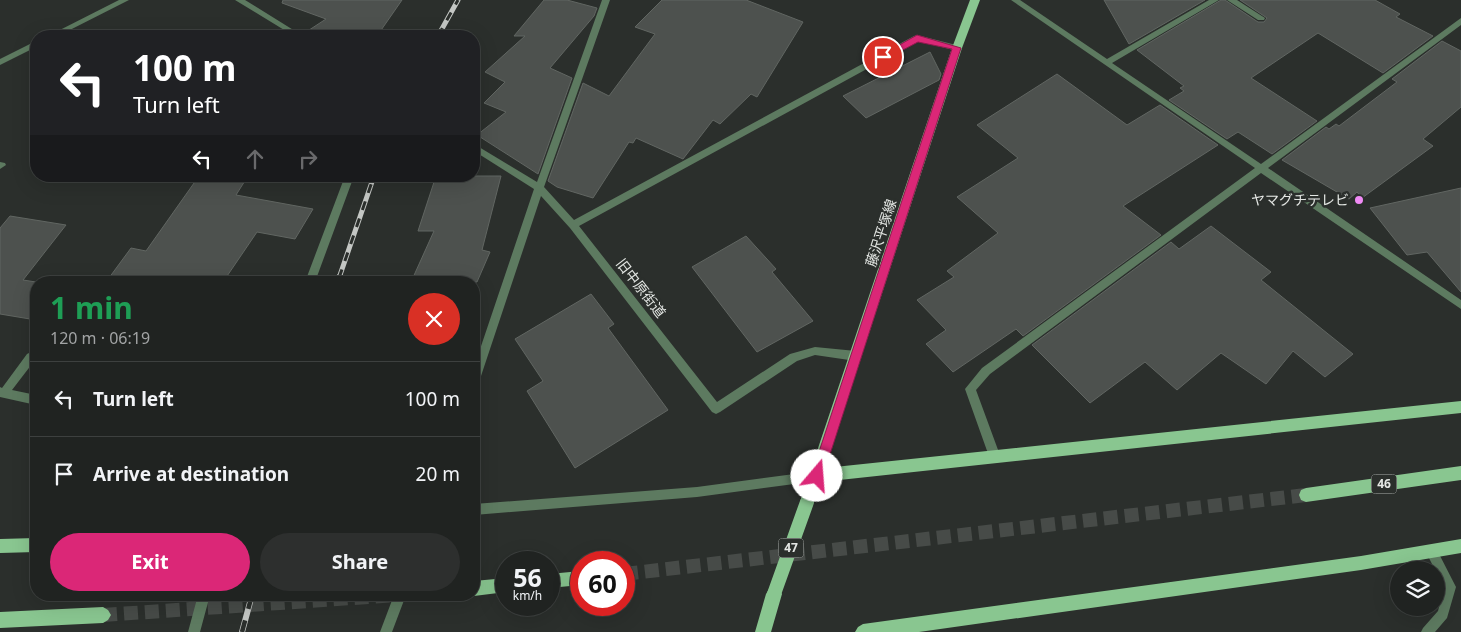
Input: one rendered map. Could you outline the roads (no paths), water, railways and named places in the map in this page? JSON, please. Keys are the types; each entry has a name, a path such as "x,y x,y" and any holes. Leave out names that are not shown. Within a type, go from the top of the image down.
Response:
{"main road":[{"name":"藤沢平塚線","path":"817,476 957,48 975,0"},
{"path":"817,476 1461,407"},
{"name":"46","path":"1306,495 1461,473"},
{"name":"47","path":"763,632 774,594 817,476"},
{"path":"0,546 30,545"},
{"path":"863,632 896,630 1432,552 1461,546"},
{"path":"480,587 495,586"},
{"path":"0,620 103,615"}],"street":[{"path":"64,30 125,0"},
{"path":"239,0 289,30"},
{"path":"480,364 539,188 606,0"},
{"path":"1015,0 1461,305"},
{"path":"1107,62 1215,0"},
{"path":"1231,0 1261,18"},
{"path":"995,458 970,389 986,371 1461,21"},
{"path":"573,225 917,38 957,48"},
{"path":"0,62 30,47"},
{"name":"旧中原街道","path":"480,151 539,188 573,225 716,409 794,357 815,350 856,356"},
{"path":"312,276 348,182"},
{"path":"30,358 2,393 30,399"},
{"path":"480,510 697,492 817,476"},
{"path":"1427,632 1443,614 1450,588 1432,552"},
{"path":"194,632 202,601"},
{"path":"386,632 398,601"}],"tunnel":[{"path":"635,573 1306,495"},
{"path":"103,615 309,601"}],"railway":[{"path":"441,30 458,0"},
{"path":"340,276 372,182"},
{"path":"242,632 250,601"}],"place":[{"name":"ヤマグチテレビ","path":"1359,200"}]}
